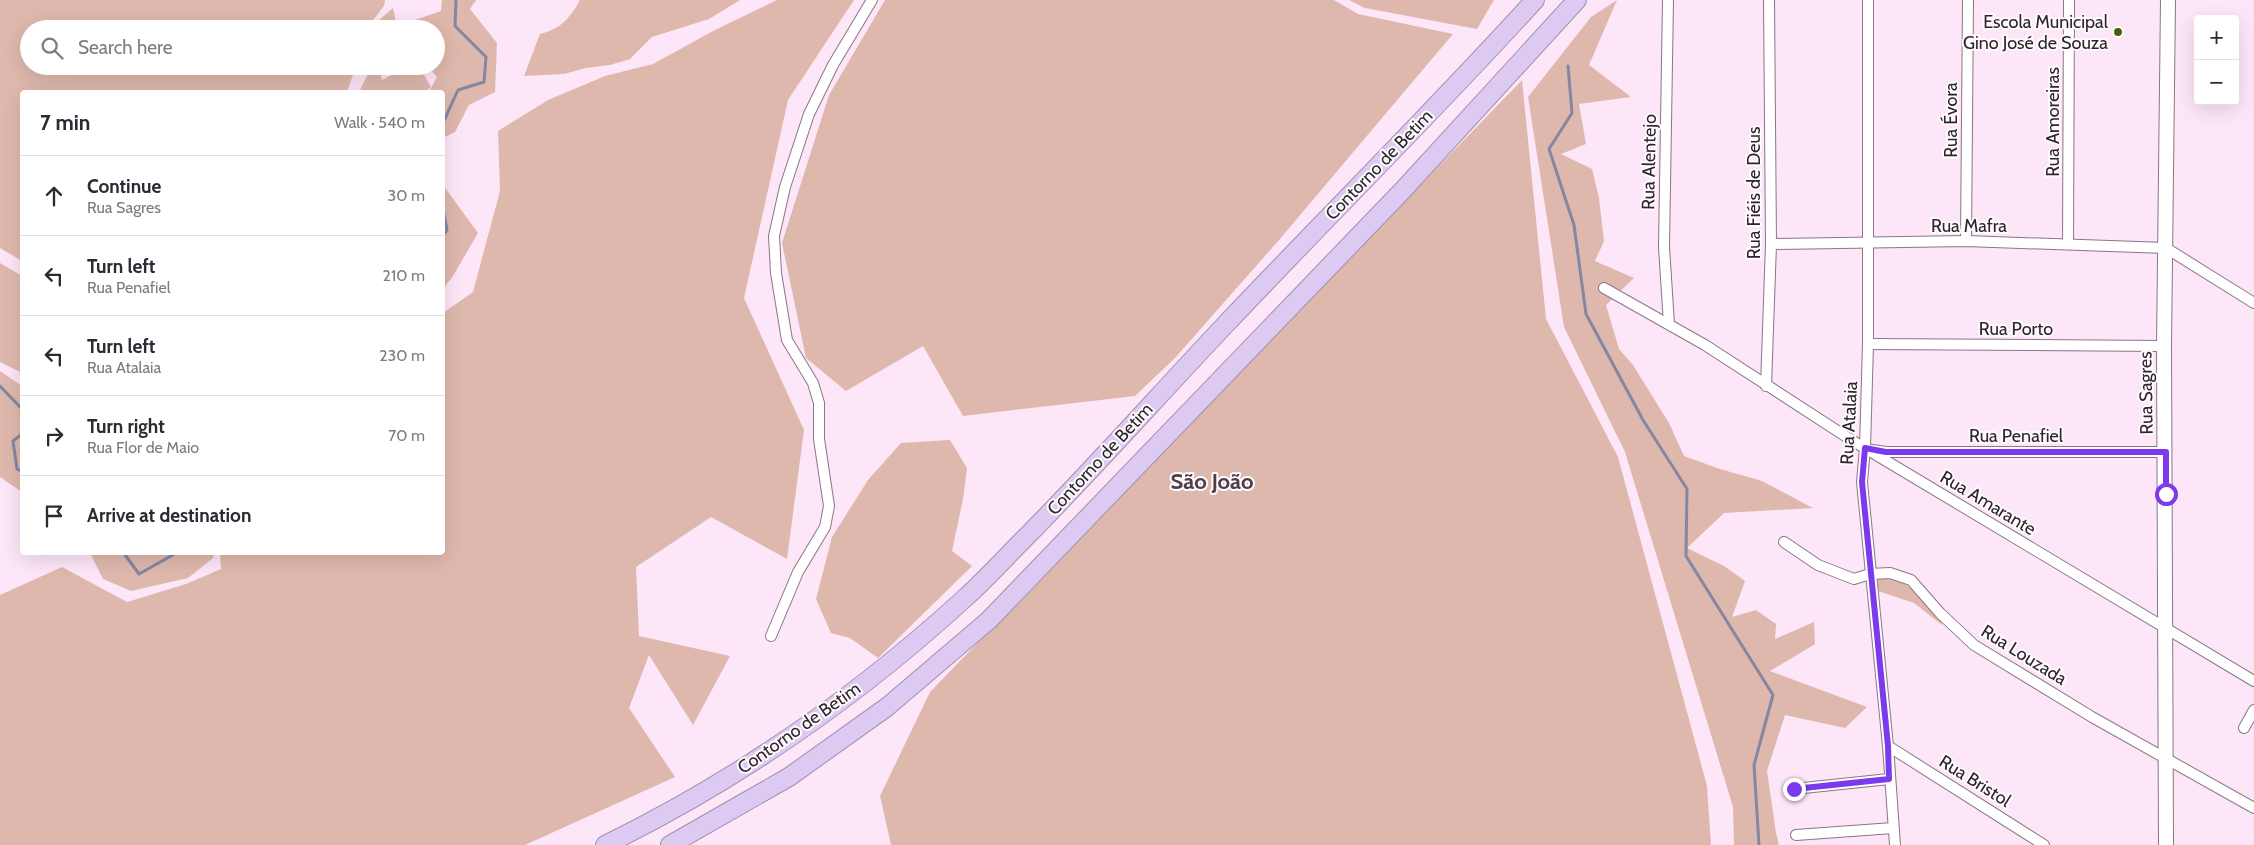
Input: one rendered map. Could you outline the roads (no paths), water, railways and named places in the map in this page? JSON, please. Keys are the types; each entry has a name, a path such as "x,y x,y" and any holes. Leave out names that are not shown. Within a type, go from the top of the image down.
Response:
{"highway":[{"name":"Contorno de Betim","path":"605,845 656,820 768,752 864,684 966,597 1068,493 1225,324 1386,158 1535,0"},
{"name":"Contorno de Betim","path":"670,845 789,777 887,707 989,620 1396,197 1577,0"}],"street":[{"path":"771,636 798,572 824,527 830,506 819,439 819,403 813,383 787,340 776,273 774,236 785,187 809,114 833,65 872,0"},
{"name":"Rua Alentejo","path":"1668,0 1664,247 1669,324"},
{"name":"Rua Fiéis de Deus","path":"1766,386 1771,244 1769,0"},
{"name":"Rua Atalaia","path":"1868,0 1868,344 1865,448 1862,482 1888,746 1894,845"},
{"name":"Rua Évora","path":"1966,241 1968,0"},
{"name":"Rua Amoreiras","path":"2068,244 2069,0"},
{"name":"Rua Sagres","path":"2166,845 2164,627 2166,452 2164,346 2168,0"},
{"name":"Rua Mafra","path":"1771,244 1966,241 2166,248"},
{"path":"2166,248 2254,303"},
{"name":"Rua Amarante","path":"1604,288 1705,345 1865,448 2254,681"},
{"name":"Rua Porto","path":"1868,344 2164,346"},
{"name":"Rua Penafiel","path":"1865,448 1886,452 2166,452"},
{"name":"Rua Louzada","path":"1784,542 1818,565 1854,579 1870,574 1890,573 1911,580 1940,613 1974,645 2165,758 2254,808"},
{"path":"2244,728 2254,710"},
{"name":"Rua Bristol","path":"1888,746 2044,845"},
{"path":"1794,789 1889,779"},
{"path":"1796,835 1893,828"},
{"path":"2025,832 2026,845"}],"waterway":[{"path":"445,118 458,90 484,82 486,57 455,26 456,0"},
{"path":"1568,66 1572,113 1549,149 1574,225 1586,314 1643,420 1687,489 1686,556 1773,695 1754,765 1759,845"},
{"path":"445,220 447,230 445,233"},
{"path":"0,386 20,407"},
{"path":"20,436 13,441 17,469 20,470"},
{"path":"125,555 139,574 173,555"}],"place":[{"name":"Escola Municipal Gino José de Souza","path":"2118,32"}],"district":[{"name":"São João","path":"1212,481"}]}
